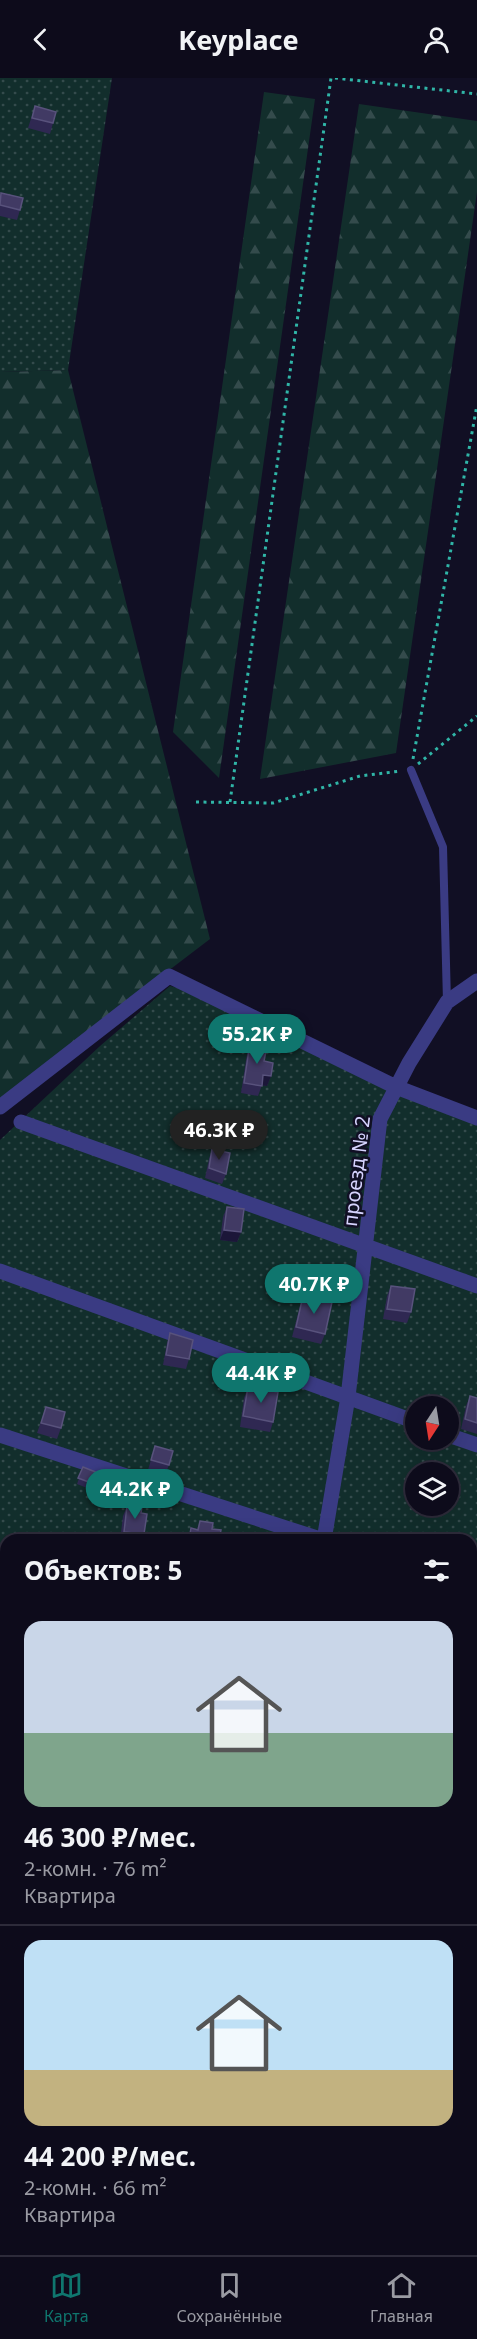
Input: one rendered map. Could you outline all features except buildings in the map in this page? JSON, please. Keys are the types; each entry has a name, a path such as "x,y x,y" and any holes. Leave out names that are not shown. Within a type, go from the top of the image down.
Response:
{"street":[{"path":"0,1107 169,976 396,1088 477,1118"},
{"name":"проезд № 2","path":"325,1534 348,1397 368,1245 380,1119 447,1002 477,981"},
{"path":"21,1122 477,1286"},
{"path":"0,1271 405,1418"},
{"path":"0,1435 305,1534"},
{"path":"459,1439 477,1445"}],"lane":[{"path":"411,770 443,847 447,1002"}],"path":[{"path":"230,802 333,78 477,94"},
{"path":"411,770 477,405"},
{"path":"196,802 273,803 360,776 411,770 477,716"}],"green space":[{"path":"0,78 112,78 68,370 0,372"},
{"path":"264,92 315,99 219,778 173,732"},
{"path":"359,104 477,121 477,192 396,753 260,779"},
{"path":"68,370 210,939 0,1099 0,372"},
{"path":"170,986 185,990 477,1125 477,1534 0,1534 0,1140 100,1046"}]}
